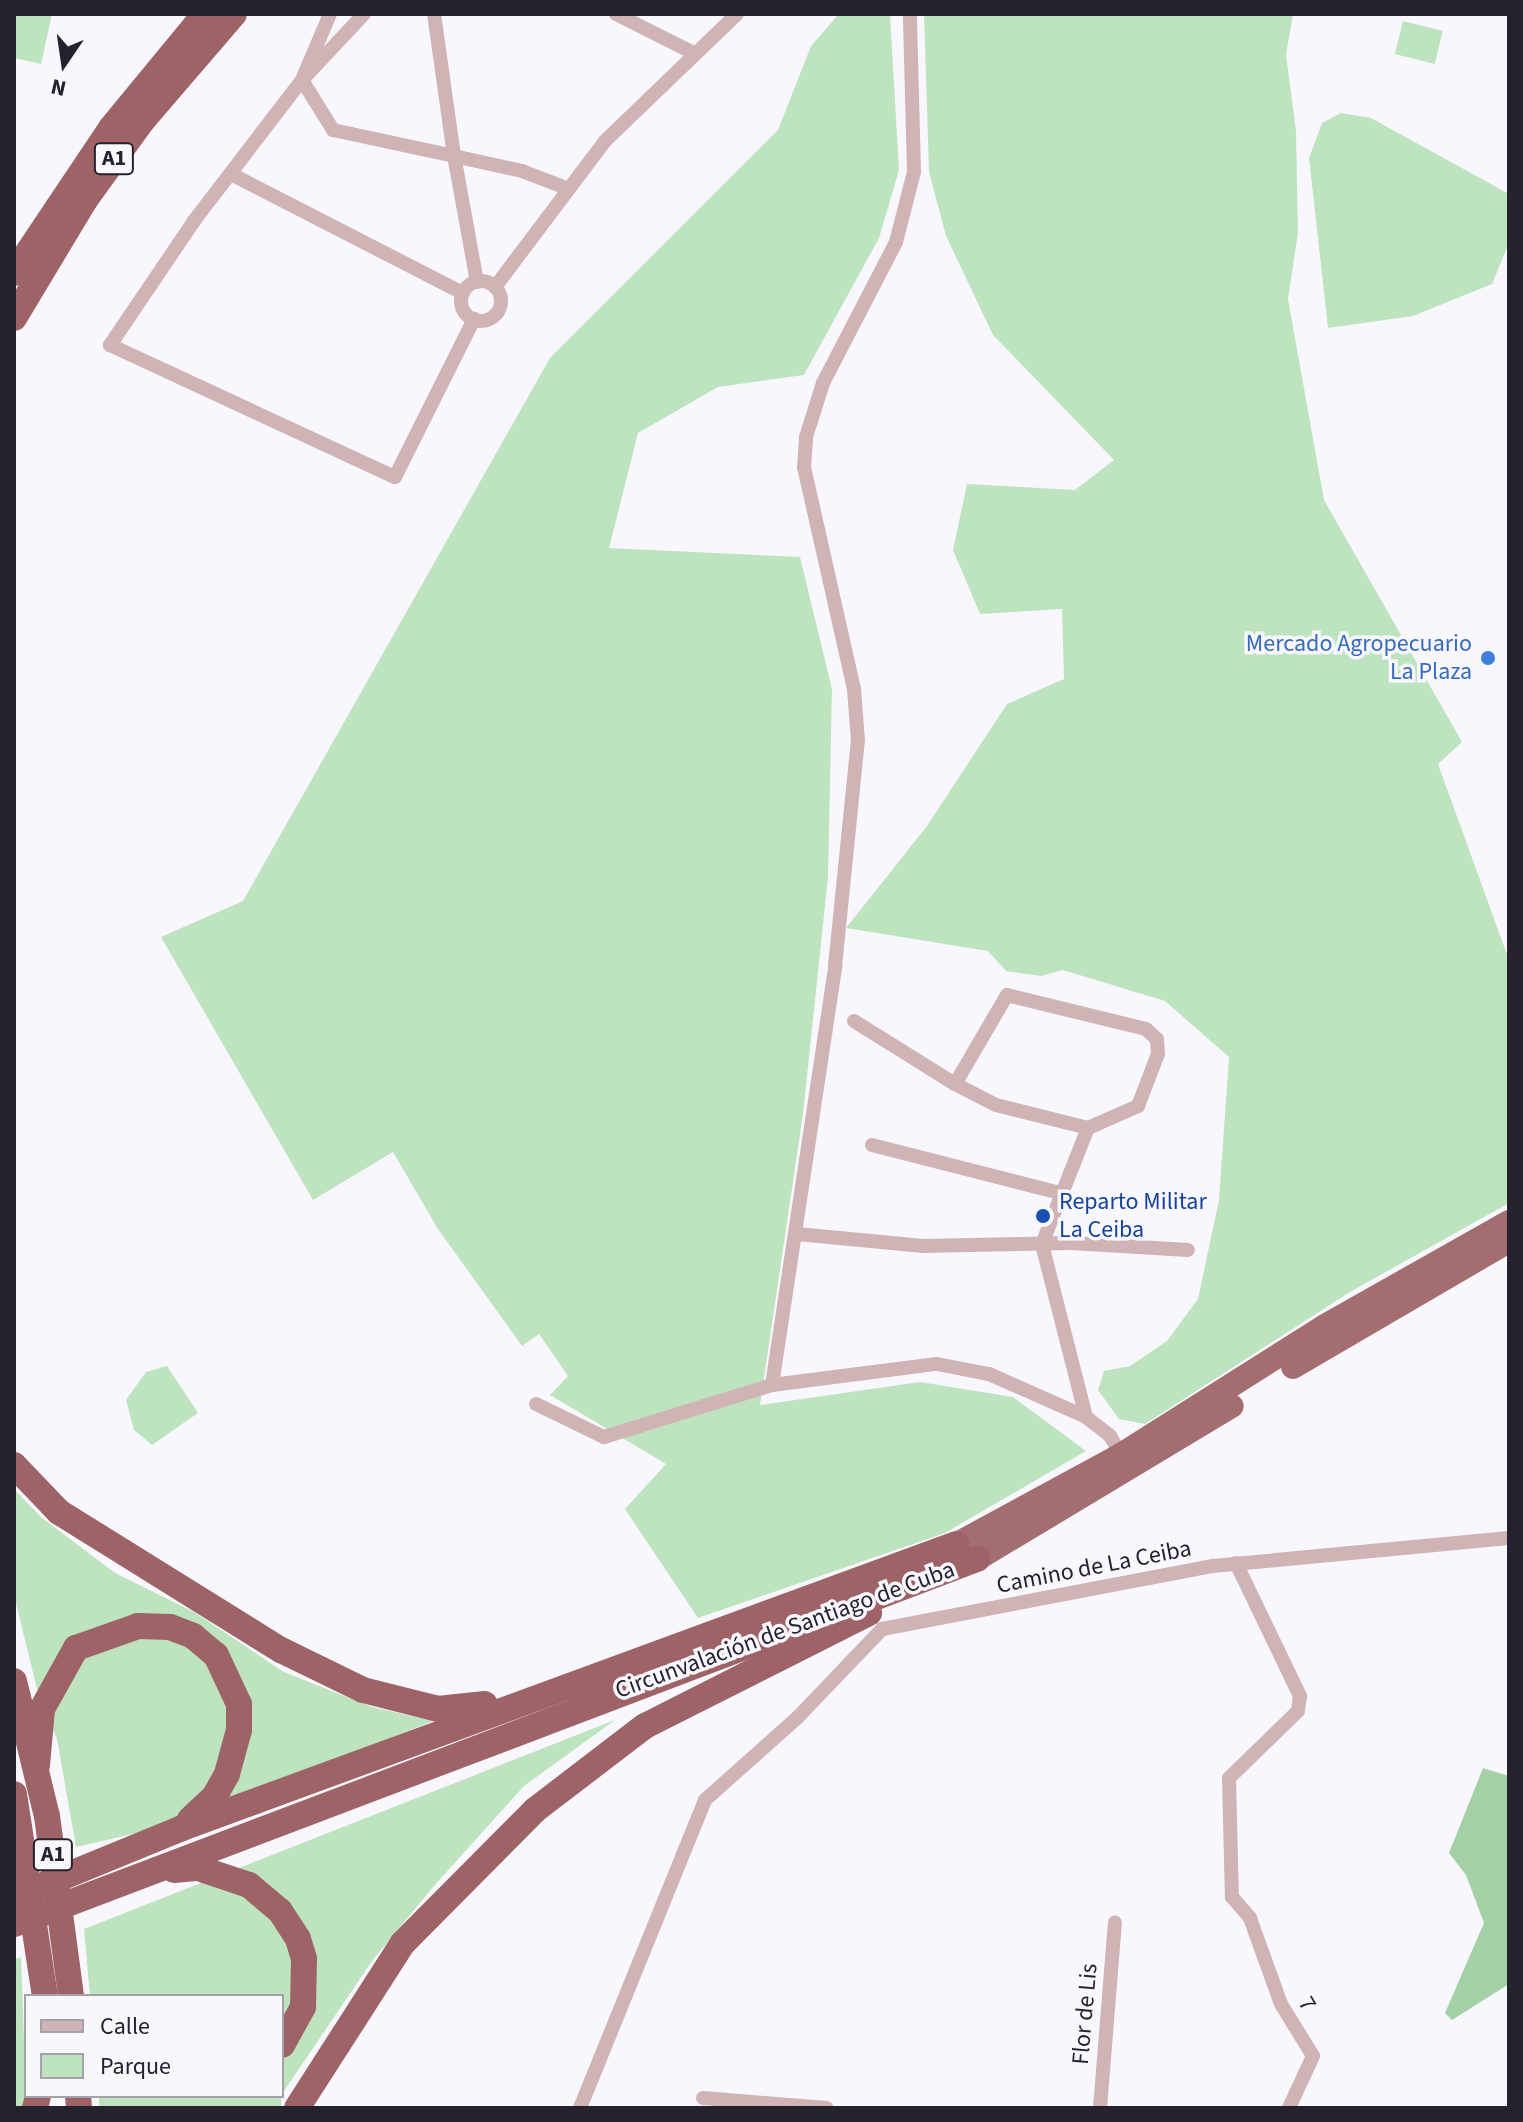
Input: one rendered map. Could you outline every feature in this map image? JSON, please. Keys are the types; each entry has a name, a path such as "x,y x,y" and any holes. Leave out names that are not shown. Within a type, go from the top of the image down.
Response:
{"highway":[{"name":"A1","path":"14,273 111,128 205,14"},
{"name":"A1","path":"14,318 85,200 142,121 234,14"},
{"name":"Circunvalación de Santiago de Cuba","path":"1126,1462 1338,1319 1509,1222"},
{"name":"Circunvalación de Santiago de Cuba","path":"14,1924 967,1552 1509,1241"},
{"path":"14,1465 59,1512 281,1650 363,1690 438,1709 470,1708 627,1665"},
{"name":"Circunvalación de Santiago de Cuba","path":"14,1897 182,1828 627,1665 967,1552"},
{"path":"297,2108 403,1943 535,1810 645,1726 873,1611 967,1552"},
{"path":"37,1765 42,1709 76,1648 138,1626 170,1627 193,1636 216,1655 231,1679 239,1704 239,1730 215,1796 182,1828"},
{"name":"A1","path":"14,1681 37,1765 71,1994"},
{"name":"A1","path":"16,1801 45,1994"},
{"path":"154,1871 198,1868 221,1875 249,1885 280,1911 304,1959 303,2007 284,2041"},
{"path":"68,1963 86,1994"}],"street":[{"path":"302,80 330,14"},
{"path":"364,14 302,80 110,345 395,477 474,319"},
{"path":"434,14 454,156 477,282"},
{"path":"616,14 694,53"},
{"path":"495,287 605,141 737,14"},
{"path":"772,1385 839,937 858,741 854,689 804,468 806,437 823,383 896,242 910,186 910,14"},
{"path":"302,80 333,130 522,171 569,189"},
{"path":"231,174 463,293"},
{"path":"463,293 464,311 474,319 487,320 498,312 501,299 495,287 477,282"},
{"path":"463,293 477,282"},
{"path":"854,1021 955,1084 1028,1116 1088,1128 1138,1106 1158,1054 1157,1039 1146,1029 1007,995 955,1084"},
{"path":"1086,1417 1042,1244 1088,1128"},
{"path":"872,1145 1061,1193"},
{"path":"797,1234 923,1246 1042,1244 1188,1250"},
{"path":"536,1404 604,1437 772,1385 937,1364 989,1374 1086,1417 1110,1436 1126,1462"},
{"name":"Camino de La Ceiba","path":"580,2108 705,1800 798,1717 859,1648 882,1629 1236,1563 1509,1538"},
{"name":"7","path":"1236,1563 1286,1662 1300,1704 1229,1778 1232,1897 1250,1918 1281,2004 1313,2056 1289,2108"},
{"path":"859,1648 873,1611"},
{"name":"Flor de Lis","path":"1100,2108 1115,1923"},
{"path":"703,2098 827,2108"}],"green space":[{"path":"14,14 52,14 41,64 14,58"},
{"path":"839,14 890,14 899,170 879,238 804,375 718,387 638,433 609,548 800,557 832,689 828,877 803,1114 760,1405 920,1382 1013,1397 1086,1451 945,1533 698,1618 625,1509 666,1464 550,1395 568,1376 539,1334 522,1346 438,1229 393,1152 313,1200 161,937 243,901 550,358 778,130 811,46"},
{"path":"924,14 1293,14 1286,55 1296,131 1298,233 1288,299 1324,500 1462,742 1438,764 1509,960 1509,1203 1350,1292 1145,1424 1119,1419 1098,1390 1104,1371 1130,1366 1167,1341 1198,1299 1219,1200 1229,1057 1165,1001 1063,970 1041,976 1006,971 988,951 846,928 927,826 1007,704 1064,679 1062,609 980,614 953,550 967,484 1075,490 1114,460 993,335 946,236 929,172"},
{"path":"1403,21 1443,31 1435,64 1395,54"},
{"path":"1341,113 1371,118 1509,194 1509,243 1492,284 1413,316 1328,328 1309,158 1322,123"},
{"path":"167,1366 198,1413 152,1445 134,1430 126,1400 146,1372"},
{"path":"14,1489 41,1517 115,1573 194,1612 284,1672 372,1707 433,1721 172,1825 76,1847 57,1739 38,1693 14,1595"},
{"path":"615,1720 524,1786 433,1887 372,1961 284,2091 284,1994 90,1994 84,1929"},
{"path":"1483,1768 1509,1776 1509,1984 1452,2020 1445,2013 1484,1923 1466,1875 1449,1853"},
{"path":"21,1957 24,2098 29,2108 14,2108 14,1959"},
{"path":"99,2098 281,2098 281,2108 99,2108"}],"place":[{"name":"Mercado Agropecuario La Plaza","path":"1488,658"},
{"name":"Reparto Militar La Ceiba","path":"1043,1216"}]}
